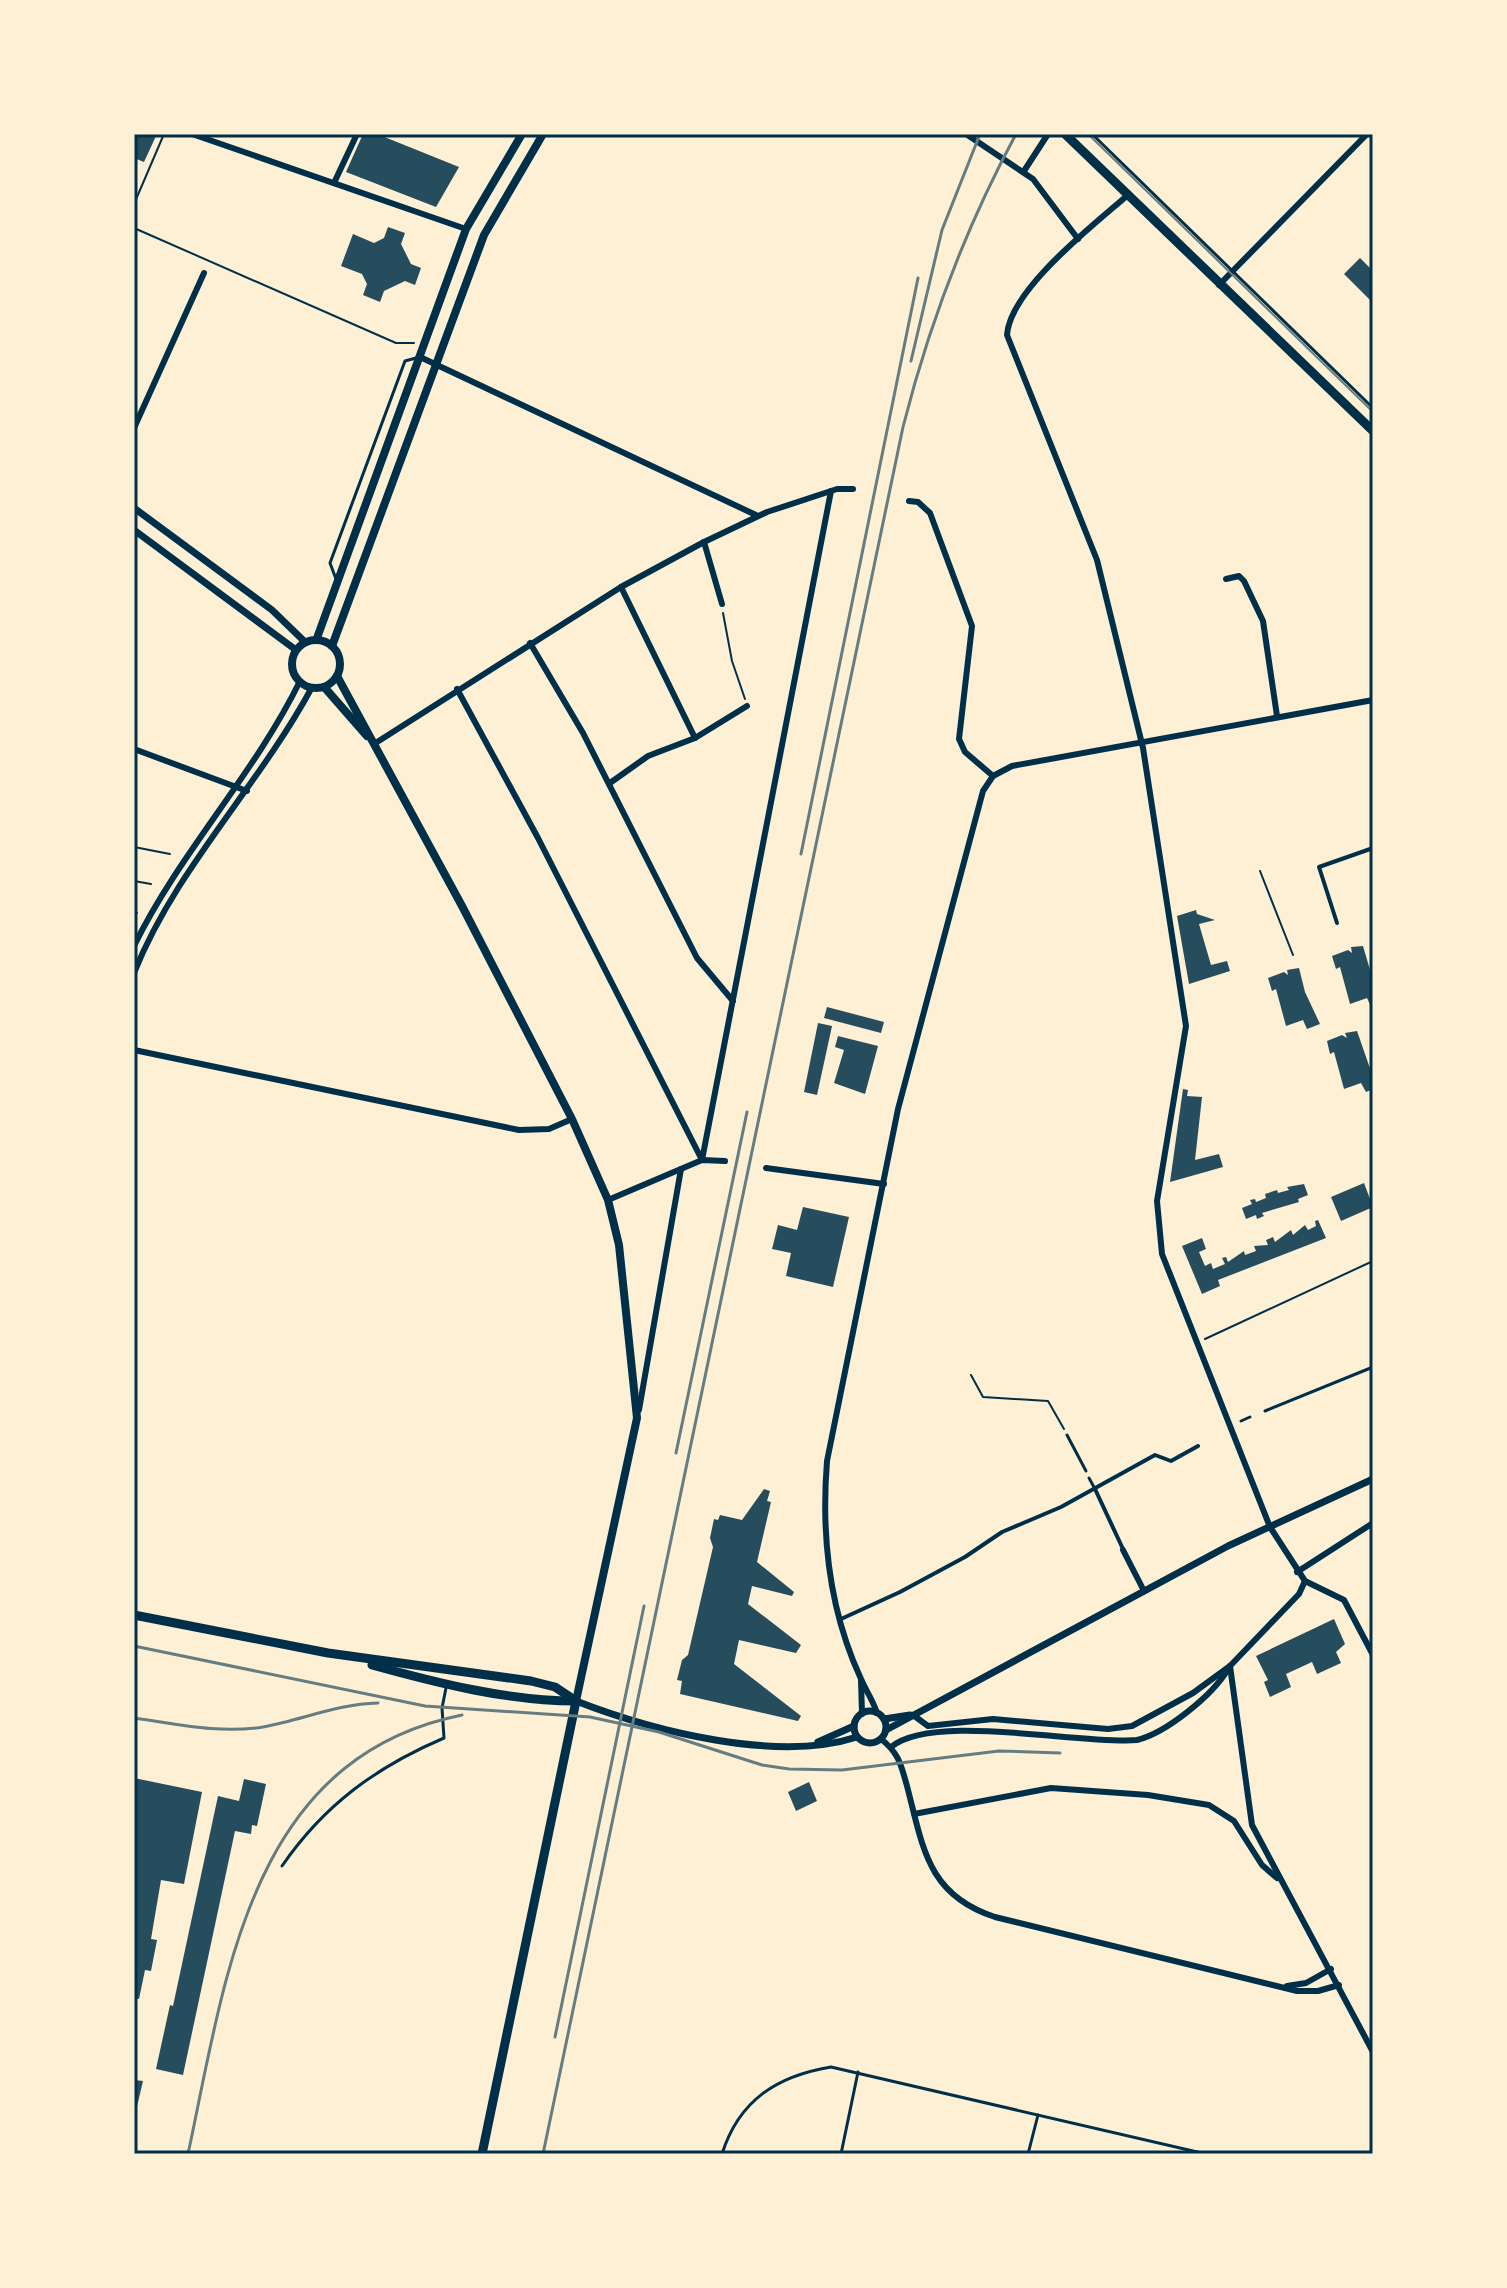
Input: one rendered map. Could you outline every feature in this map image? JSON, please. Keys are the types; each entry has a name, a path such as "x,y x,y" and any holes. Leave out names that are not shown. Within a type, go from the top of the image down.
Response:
{"main road":[{"path":"317,638 466,229 522,134"},
{"path":"332,646 484,235 543,134"},
{"path":"1065,134 1373,431"},
{"path":"337,676 325,688 311,689 300,681 294,669 296,650 304,641 317,638 332,646 337,656 337,676 572,1119 608,1200 619,1245 637,1418 482,2154"},
{"path":"325,688 373,742"},
{"path":"134,1615 328,1653 450,1673 531,1681 555,1687 576,1701"},
{"path":"328,1653 447,1684 545,1700 576,1701"}],"street":[{"path":"192,134 466,229"},
{"path":"334,183 357,134"},
{"path":"966,134 1024,171 1045,191 1078,239"},
{"path":"1024,171 1048,134"},
{"path":"1219,285 1367,134"},
{"path":"1129,194 1034,282 1007,328 1008,341 1109,597 1142,741 1186,1026 1160,1182 1157,1226 1169,1275 1270,1527 1305,1581 1344,1600 1373,1655"},
{"path":"134,428 204,273"},
{"path":"420,357 756,515"},
{"path":"373,742 621,587 704,542 756,515 831,491 853,489"},
{"path":"702,1160 831,491"},
{"path":"909,501 918,502 930,513 968,609 973,638 958,733 965,752 993,776"},
{"path":"134,508 272,610 304,641"},
{"path":"134,530 296,650"},
{"path":"704,542 722,604"},
{"path":"1226,579 1239,576 1244,581 1263,621 1277,716"},
{"path":"621,587 695,738"},
{"path":"530,643 610,783 697,958 733,1001"},
{"path":"134,946 165,888 281,720 300,681"},
{"path":"134,973 148,940 180,884 247,791 311,689"},
{"path":"457,689 538,838 702,1160"},
{"path":"886,1730 884,1719 877,1713 861,1680 841,1619 824,1542 827,1461 898,1109 978,804 993,776 1012,766 1373,700"},
{"path":"610,783 648,756 695,738 747,706"},
{"path":"134,749 247,791"},
{"path":"1337,923 1319,867 1373,848"},
{"path":"139,936 148,940"},
{"path":"136,1049 519,1130 549,1129 572,1119"},
{"path":"608,1200 702,1160 725,1161"},
{"path":"766,1168 884,1184"},
{"path":"637,1418 681,1169"},
{"path":"841,1619 965,1557 1002,1532 1095,1489 1155,1455 1171,1461 1198,1446"},
{"path":"854,1726 857,1737 866,1743 881,1739 886,1730 1144,1591 1373,1479"},
{"path":"1095,1489 1144,1591"},
{"path":"1297,1572 1373,1523"},
{"path":"884,1719 913,1715 928,1726 993,1719 1120,1729 1185,1698 1230,1666 1299,1594 1305,1581"},
{"path":"1364,1636 1373,1633"},
{"path":"891,1747 905,1738 994,1731 1137,1740 1155,1733 1201,1701 1221,1681 1230,1666"},
{"path":"1230,1666 1252,1825 1373,2052"},
{"path":"809,1746 854,1726 862,1714 861,1680"},
{"path":"576,1701 638,1721 718,1740 761,1746 809,1746 857,1737"},
{"path":"862,1714 877,1713"},
{"path":"881,1739 898,1754 932,1868 957,1900 995,1917 1307,1993 1339,1985"},
{"path":"914,1814 1051,1788 1148,1795 1209,1805 1234,1821 1262,1865 1280,1880"},
{"path":"1287,1986 1306,1983 1331,1969"}],"lane":[{"path":"1092,134 1373,408"},
{"path":"1265,1411 1373,1367"},
{"path":"1241,1421 1250,1417"},
{"path":"1067,1435 1086,1471"},
{"path":"1089,1478 1095,1489"},
{"path":"282,1866 305,1833 342,1796 410,1752 444,1738 442,1708 450,1673"},
{"path":"722,2154 735,2123 765,2090 801,2072 831,2067 1206,2154"},
{"path":"841,2154 858,2071"},
{"path":"1028,2154 1038,2115"}],"path":[{"path":"134,204 164,134"},
{"path":"134,228 396,343 414,343"},
{"path":"722,604 732,661 747,706"},
{"path":"134,847 170,854"},
{"path":"1260,871 1293,955"},
{"path":"134,881 151,884"},
{"path":"1195,1344 1373,1261"},
{"path":"971,1375 983,1397 1048,1401 1064,1430"}],"building":[{"path":"134,134 156,136 144,162 134,158"},
{"path":"363,134 377,134 459,167 436,207 346,172"},
{"path":"388,227 405,233 401,244 411,264 421,268 415,285 405,281 384,291 380,302 363,295 367,284 362,274 341,266 353,234 374,243 384,238"},
{"path":"1360,258 1373,271 1373,303 1344,274"},
{"path":"1196,910 1197,914 1215,920 1199,924 1211,965 1227,961 1230,971 1189,984 1177,916"},
{"path":"1363,946 1373,980 1373,1011 1367,998 1350,1004 1340,967 1336,969 1332,956 1348,950 1352,953 1351,947"},
{"path":"1299,968 1305,992 1320,1024 1307,1029 1303,1020 1286,1026 1276,989 1272,991 1268,978 1284,972 1288,975 1287,970"},
{"path":"827,1007 884,1022 881,1033 824,1018"},
{"path":"818,1023 832,1026 817,1095 804,1092"},
{"path":"1357,1031 1373,1077 1373,1089 1366,1092 1361,1083 1344,1089 1334,1052 1330,1054 1327,1041 1342,1035 1347,1038 1345,1033"},
{"path":"838,1036 878,1046 865,1094 834,1083 844,1050 835,1047"},
{"path":"1183,1089 1188,1090 1187,1096 1202,1097 1195,1160 1219,1154 1223,1167 1170,1182"},
{"path":"1364,1183 1373,1207 1341,1221 1331,1197"},
{"path":"1304,1184 1308,1195 1298,1199 1299,1202 1262,1213 1264,1216 1257,1219 1256,1215 1246,1219 1242,1208 1252,1204 1250,1200 1255,1199 1256,1202 1266,1198 1265,1194"},
{"path":"803,1207 849,1217 833,1287 786,1276 791,1253 772,1249 778,1225 797,1230"},
{"path":"1318,1220 1326,1238 1218,1280 1220,1286 1202,1294 1182,1246 1202,1238 1206,1249 1199,1252 1205,1266 1211,1263 1213,1269 1225,1264 1222,1258 1226,1257 1228,1262 1244,1251 1245,1255 1256,1251 1254,1246 1268,1245 1266,1240 1273,1237 1275,1242 1291,1230 1293,1235 1305,1225 1308,1230 1316,1226 1315,1221"},
{"path":"764,1489 770,1491 767,1501 771,1502 757,1562 794,1592 792,1596 752,1586 748,1604 801,1645 796,1653 739,1640 734,1664 801,1716 798,1721 680,1694 682,1681 677,1680 682,1660 688,1655 713,1547 710,1538 714,1519 718,1520 720,1515 742,1520"},
{"path":"1334,1619 1345,1644 1336,1652 1341,1663 1317,1674 1312,1662 1286,1674 1291,1687 1270,1697 1264,1682 1268,1680 1256,1656"},
{"path":"134,1778 202,1792 184,1884 161,1880 151,1939 157,1940 151,1971 145,1970 139,1999 134,1998"},
{"path":"244,1779 266,1784 257,1826 252,1825 251,1834 235,1831 183,2075 156,2069 170,2005 173,2006 218,1796 239,1801"},
{"path":"809,1782 817,1801 796,1811 788,1792"},
{"path":"134,2080 143,2081 135,2115 134,2115"}],"tram line":[{"path":"1088,134 1373,412"}],"railway":[{"path":"911,361 942,230 980,134"},
{"path":"543,2154 903,427 950,277 1016,134"},
{"path":"801,854 918,278"},
{"path":"676,1453 747,1112"},
{"path":"555,2037 644,1606"},
{"path":"134,1646 425,1706 590,1717 659,1732 762,1765 789,1769 842,1770 999,1751 1060,1753"},
{"path":"134,1718 198,1727 247,1729 348,1706 378,1703"},
{"path":"188,2154 235,1949 259,1884 292,1826 335,1777 391,1739 462,1715"}]}
